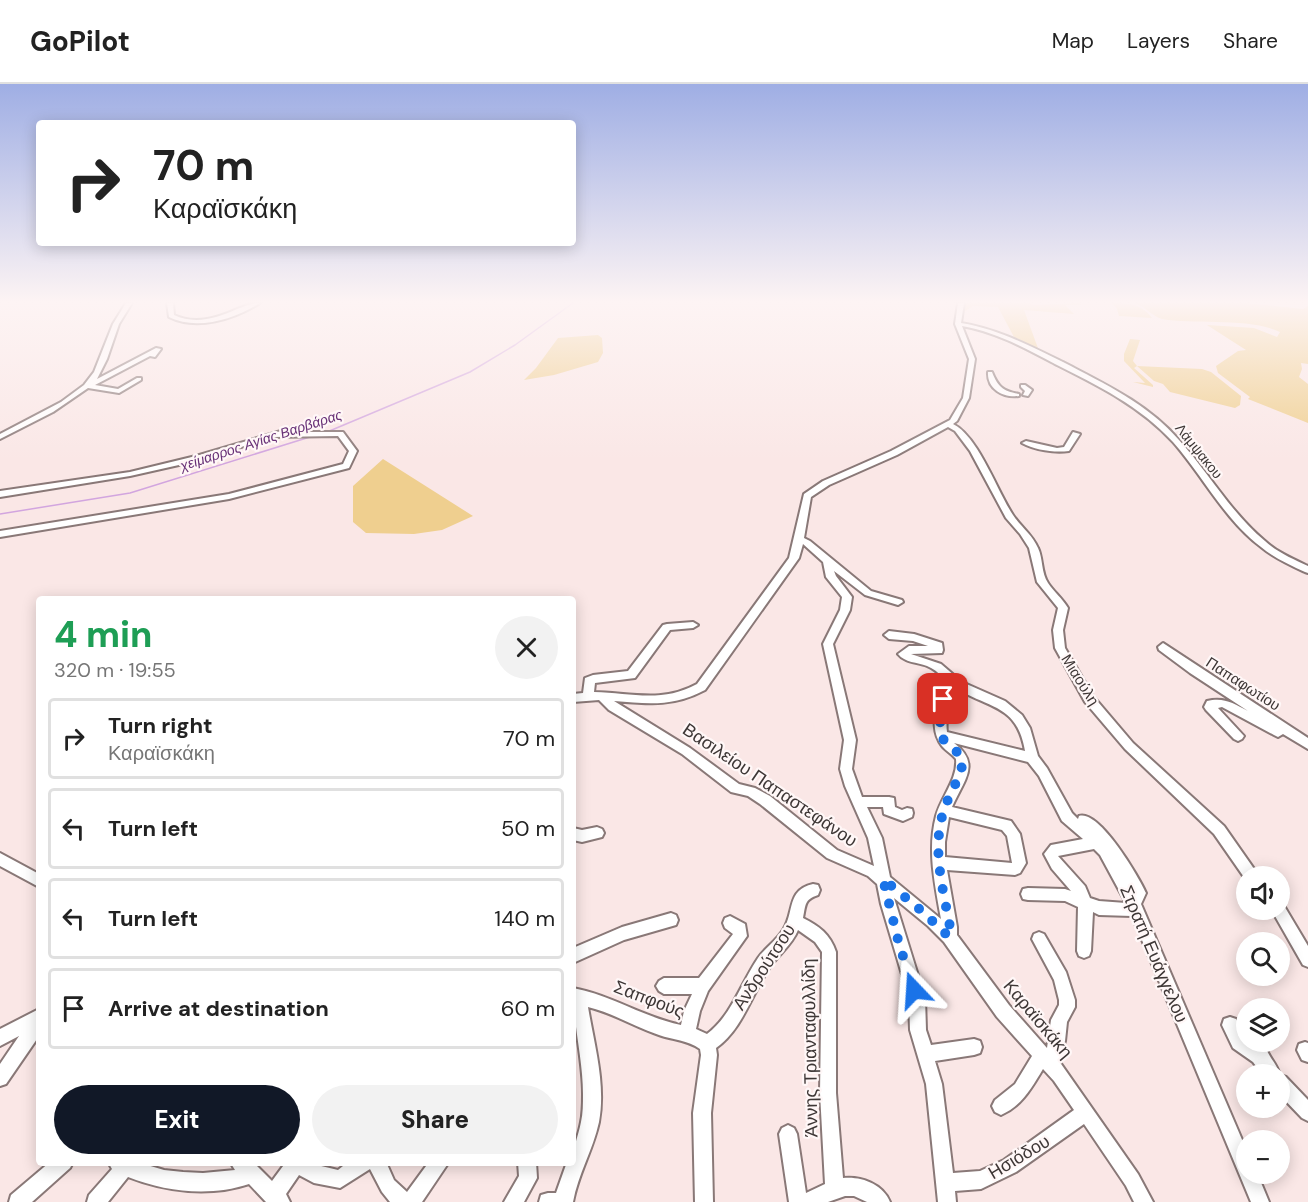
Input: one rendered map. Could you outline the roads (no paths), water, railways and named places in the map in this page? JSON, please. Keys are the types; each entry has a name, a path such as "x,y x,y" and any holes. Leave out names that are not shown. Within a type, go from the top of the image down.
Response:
{"street":[{"path":"86,386 94,377 105,355"},
{"path":"0,437 58,406 86,386 146,355"},
{"path":"576,698 602,696 666,699 685,695 700,688 794,558 800,540 807,496 847,472 894,453 950,424 966,398 972,359 970,355"},
{"name":"Λάμψακου","path":"1045,355 1105,384 1132,403 1175,440 1215,493 1260,543 1308,570"},
{"path":"990,373 993,386 999,391 1017,395"},
{"path":"86,386 119,391 139,379"},
{"path":"1023,386 1029,390 1026,395"},
{"path":"0,494 130,474 198,458 308,424"},
{"name":"Μιαούλη","path":"950,424 958,429 974,451 1010,518 1024,532 1034,548 1042,582 1063,608 1058,630 1060,648 1089,699 1130,746 1219,830 1245,866"},
{"path":"0,534 229,496 346,466 353,451 347,440 340,434 271,435"},
{"path":"1054,444 1044,446 1026,443 1057,450 1066,449 1076,434"},
{"path":"800,540 807,543 872,596 898,602"},
{"path":"827,561 831,577 848,601 831,635 828,649 850,740 846,769 851,786 875,838 899,944 917,998 918,1030 934,1084 947,1183 947,1202"},
{"path":"588,696 589,681 593,679 631,675 667,627 693,625"},
{"name":"Στρατή Ευάγγελου","path":"890,635 920,639 938,646 938,650 909,650 903,654 909,658 933,664 961,687 996,700 1008,708 1019,720 1028,734 1032,758 1067,817 1110,859 1135,906 1236,1145"},
{"name":"Παπαφωτίου","path":"1162,647 1307,744"},
{"name":"Βασιλείου Παπαστεφάνου","path":"602,696 613,707 686,752 735,788 751,792 765,800 832,854 865,867 883,879"},
{"path":"943,699 940,719 942,735 947,745 961,755 963,761 937,834 950,927 949,937"},
{"path":"1238,736 1216,716 1210,707 1211,704 1224,703 1307,744"},
{"path":"942,735 1032,758"},
{"path":"859,802 889,797 890,810 903,816 908,813"},
{"path":"940,863 1015,869 1019,863 1013,834 1006,825 944,810"},
{"path":"1028,894 1056,893 1105,909 1135,906 1139,893 1124,865 1105,840 1084,820"},
{"path":"576,835 582,836 597,833"},
{"path":"1084,951 1085,902 1080,892 1055,863 1051,854 1056,849 1096,843"},
{"path":"0,859 36,879"},
{"name":"Καραϊσκάκη","path":"883,879 949,937 1003,1011 1046,1059 1132,1180 1144,1202"},
{"name":"Ανδρούτσου","path":"707,1044 720,1035 763,963 785,942 795,921 802,895 805,891 813,890"},
{"path":"576,955 622,934 671,920"},
{"path":"1284,920 1308,960"},
{"name":"Άννης Τριανταφυλλίδη","path":"795,921 818,936 829,952 828,1093 835,1190"},
{"name":"Σαπφούς","path":"576,997 604,1002 654,1026 687,1034 692,1011 703,986 740,936 740,928 730,923"},
{"path":"1001,1106 1021,1090 1046,1059 1057,1041 1059,1020 1067,1007 1060,977 1039,939"},
{"path":"664,986 703,986"},
{"path":"576,997 586,1042 591,1115 576,1162"},
{"path":"0,1038 36,1019"},
{"path":"1230,1025 1236,1036"},
{"path":"0,1078 36,1026"},
{"path":"687,1034 702,1039 707,1044 709,1055 702,1113 704,1202"},
{"path":"925,1053 974,1047"},
{"path":"1290,1093 1308,1112"},
{"name":"Ησιόδου","path":"947,1183 981,1180 1010,1166 1085,1113"},
{"path":"788,1134 798,1202"},
{"path":"18,1202 59,1166"},
{"path":"96,1202 119,1166"},
{"path":"123,1166 160,1178 234,1182 246,1168 278,1200 296,1166"},
{"path":"302,1166 314,1174 340,1179 359,1166"},
{"path":"378,1166 388,1186 403,1202"},
{"path":"411,1202 437,1166"},
{"path":"513,1202 525,1182 531,1166"},
{"path":"548,1202 562,1202 574,1166"},
{"name":"Στρατή Ευάγγελου","path":"1252,1184 1260,1202"},
{"path":"807,1202 835,1190 858,1186 869,1190 881,1202"}],"waterway":[{"name":"χείμαρρος Αγίας Βαρβάρας","path":"327,432 470,372 498,355"},
{"name":"χείμαρρος Αγίας Βαρβάρας","path":"0,514 130,493 313,436"}]}
